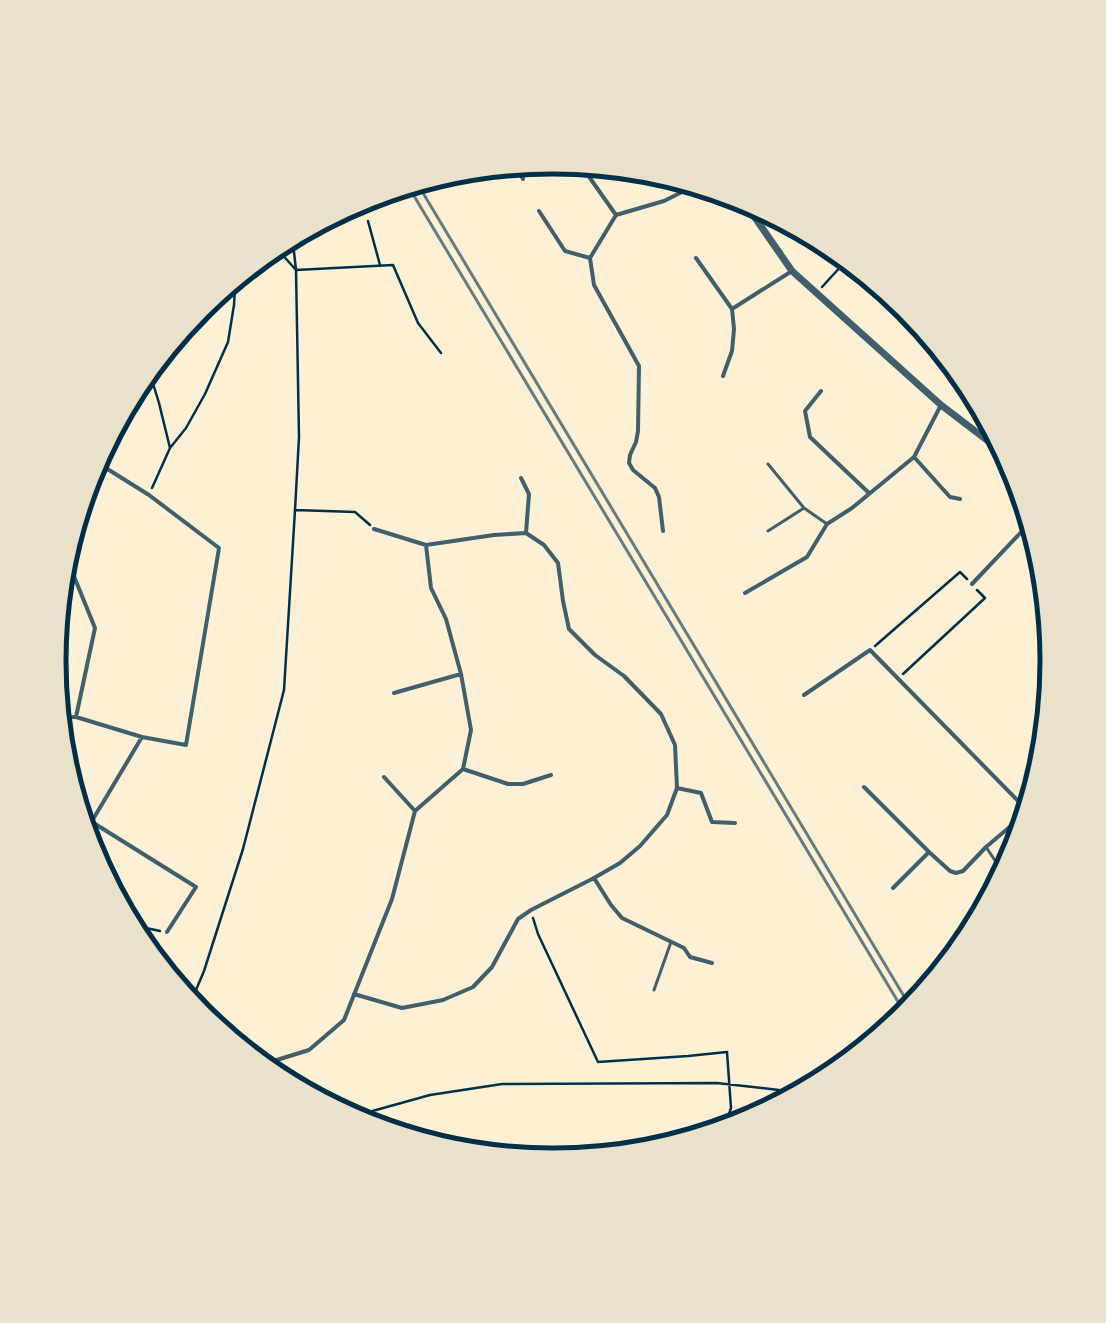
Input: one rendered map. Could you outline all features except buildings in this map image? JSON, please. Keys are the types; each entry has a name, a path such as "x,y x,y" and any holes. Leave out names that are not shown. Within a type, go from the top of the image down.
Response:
{"street":[{"path":"589,176 616,215"},
{"path":"663,531 659,497 655,488 632,470 629,463 630,455 636,442 638,432 639,366 594,285 590,258 616,215 664,201 682,192"},
{"path":"539,211 565,251 590,258"},
{"path":"757,220 792,271 941,406 987,440"},
{"path":"696,258 732,309 734,329 732,351 723,376"},
{"path":"732,309 792,271"},
{"path":"821,391 805,411 810,437 869,493"},
{"path":"745,593 808,557 827,524 852,508 914,457 941,406"},
{"path":"914,457 950,497 960,499"},
{"path":"69,717 76,717 142,737 186,745 219,548 149,494 106,468"},
{"path":"521,478 529,494 526,533"},
{"path":"354,994 402,1008 443,1000 473,987 492,967 518,919 530,910 594,878 620,863 640,846 667,815 677,788 675,745 661,714 624,676 595,655 569,628 563,601 558,563 544,545 526,533 494,535 426,545 374,530"},
{"path":"972,584 1022,531"},
{"path":"275,1061 309,1050 344,1020 392,898 415,811 462,770 472,730 461,674 446,619 431,588 426,545"},
{"path":"74,575 95,628 76,717"},
{"path":"804,695 870,650 1019,802"},
{"path":"394,693 461,674"},
{"path":"93,820 142,737"},
{"path":"462,770 508,784 523,784 551,775"},
{"path":"384,777 415,811"},
{"path":"677,788 701,793 712,822 735,822"},
{"path":"864,788 929,852 950,871 956,873 963,871 986,847 1011,826"},
{"path":"94,823 196,887 167,932"},
{"path":"892,888 929,852"},
{"path":"594,878 611,905 622,918 684,948 690,957 712,963"}],"lane":[{"path":"768,464 804,508 827,524"},
{"path":"768,531 804,508"},
{"path":"986,847 996,863"},
{"path":"654,990 671,942"}],"path":[{"path":"368,221 380,266"},
{"path":"195,992 204,971 243,849 284,690 298,437 296,270 294,250"},
{"path":"284,256 296,270"},
{"path":"296,270 394,265 418,323 441,353"},
{"path":"817,293 839,268"},
{"path":"149,494 170,448 186,428 201,401 228,342 235,293"},
{"path":"153,384 170,448"},
{"path":"295,510 355,512 374,530"},
{"path":"870,650 960,572 985,598 898,678"},
{"path":"530,910 538,934 598,1062 727,1052 731,1108 729,1115"},
{"path":"146,928 167,932"},
{"path":"368,1111 430,1095 502,1084 729,1084 779,1090"}],"railway":[{"path":"423,192 905,998"},
{"path":"413,195 899,1004"}]}
